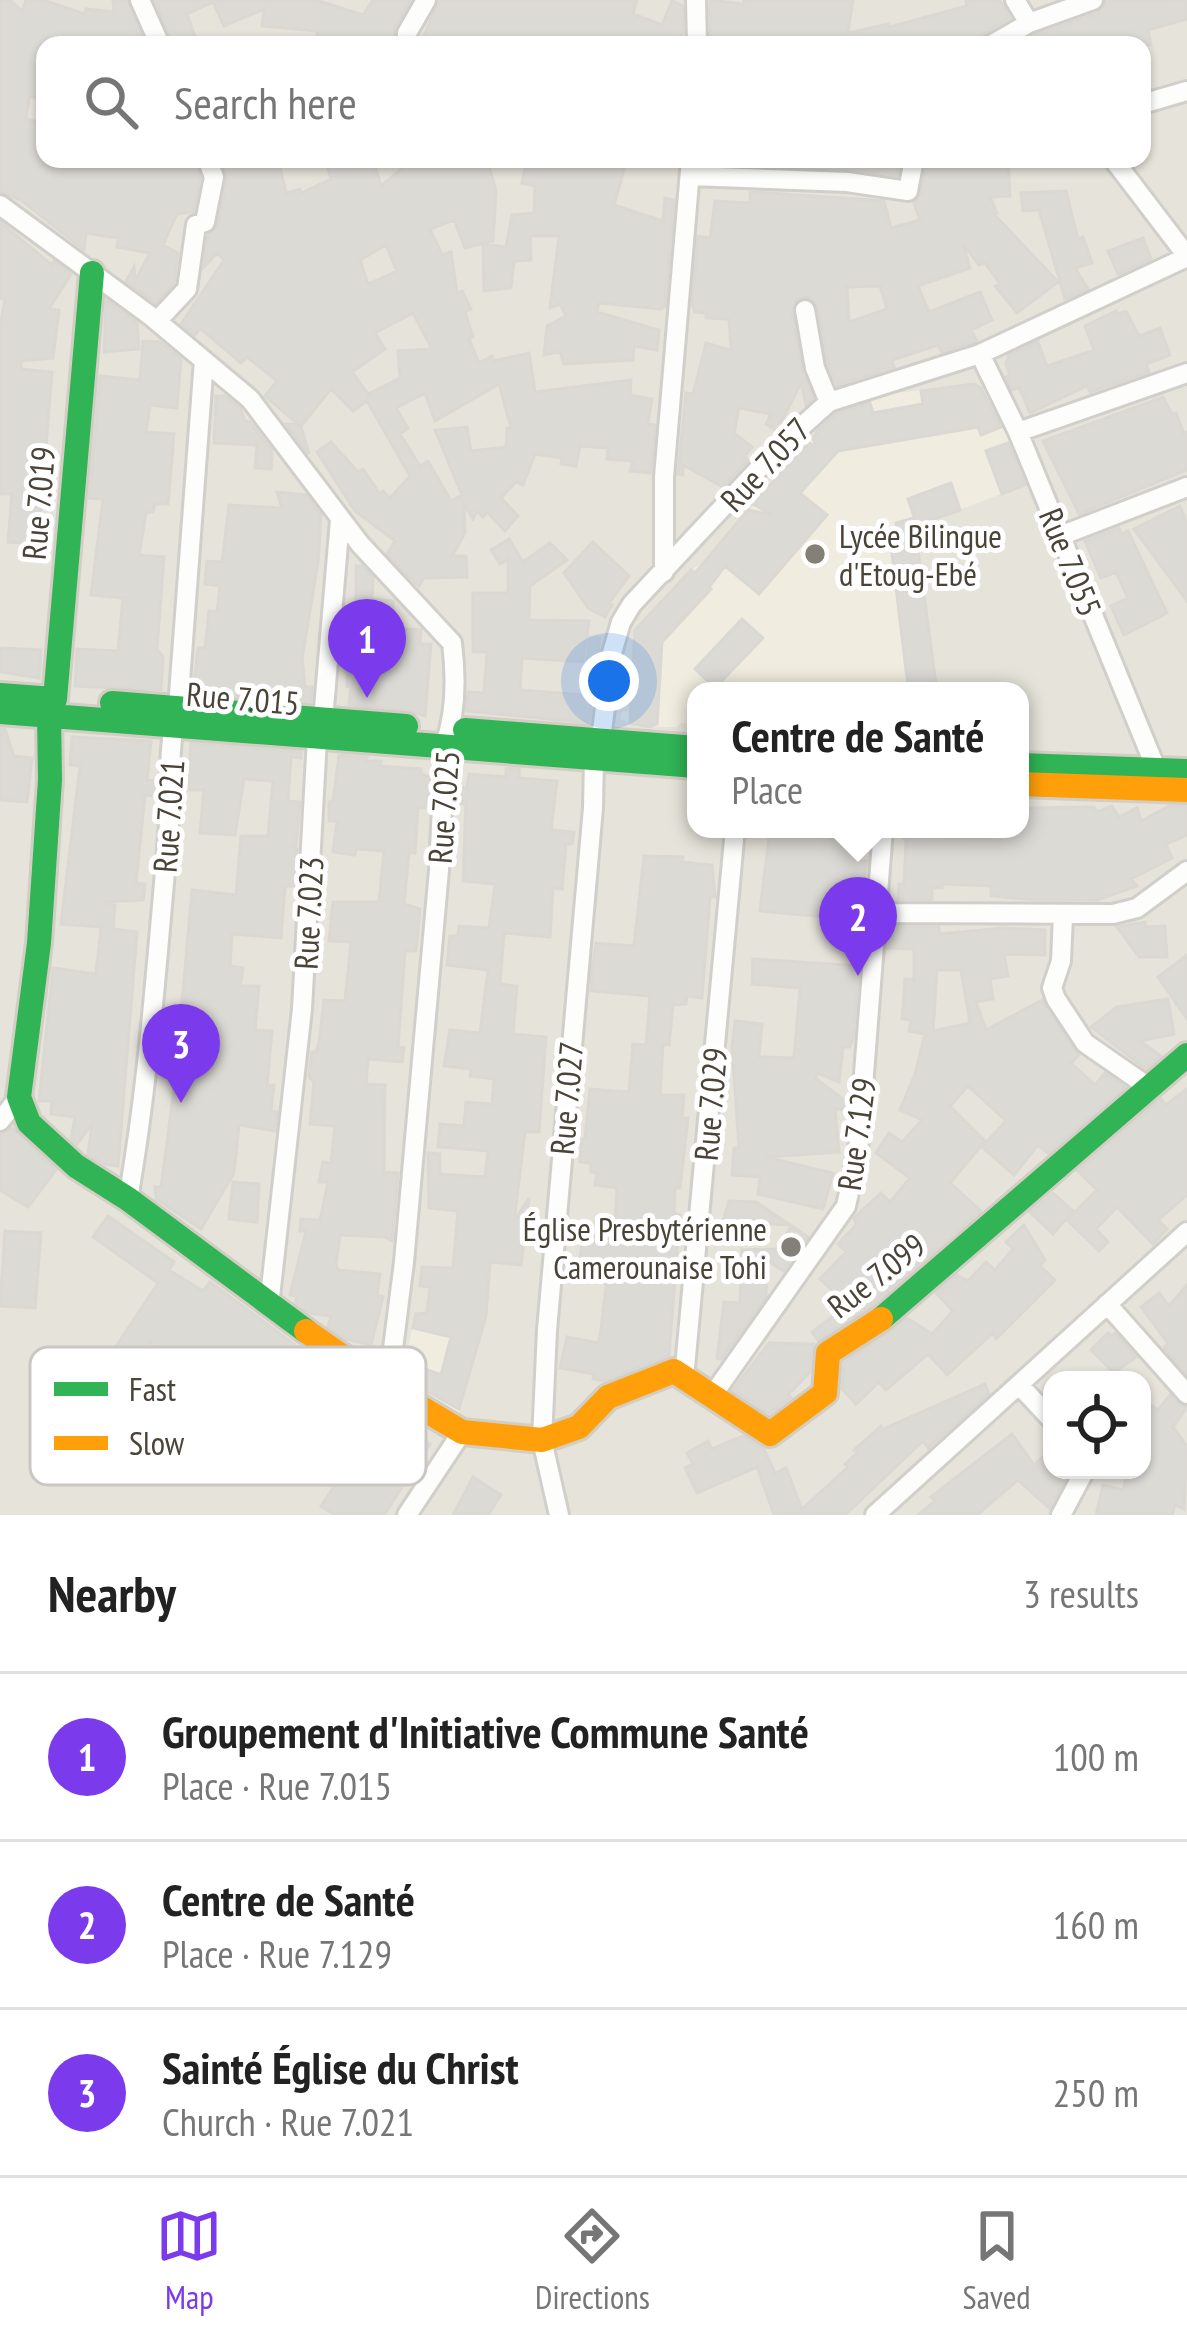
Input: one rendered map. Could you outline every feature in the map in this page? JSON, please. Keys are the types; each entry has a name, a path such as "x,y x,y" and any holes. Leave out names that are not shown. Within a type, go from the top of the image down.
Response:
{"street":[{"path":"140,0 156,36"},
{"path":"407,36 426,0"},
{"path":"696,0 697,36"},
{"path":"1015,0 1029,23"},
{"path":"1007,36 1093,0"},
{"path":"1151,102 1187,92"},
{"path":"158,321 187,289 196,225 205,222 214,177 210,168"},
{"path":"664,572 664,477 691,168 908,191 912,168"},
{"path":"1121,168 1187,256"},
{"name":"Rue 7.025","path":"0,205 158,321 250,398 340,520 449,635 454,659 439,870 393,1347"},
{"name":"Rue 7.057","path":"597,748 612,653 632,604 781,445 829,402 980,354 1187,256"},
{"name":"Rue 7.019","path":"19,1097 39,943 52,707 92,273"},
{"path":"805,310 815,368 829,402"},
{"name":"Rue 7.055","path":"980,354 1018,432 1157,771"},
{"name":"Rue 7.021","path":"128,1199 145,1092 203,360"},
{"path":"1018,432 1187,373"},
{"path":"1060,536 1186,489"},
{"name":"Rue 7.023","path":"269,1306 302,1009 320,729 340,520"},
{"name":"Rue 7.015","path":"0,695 52,707 320,729 597,748 687,748"},
{"name":"Rue 7.015","path":"0,712 52,707"},
{"name":"Rue 7.015","path":"597,748 687,764"},
{"name":"Rue 7.027","path":"542,1440 547,1330 597,748"},
{"path":"1029,765 1187,771"},
{"path":"1029,784 1187,790"},
{"name":"Rue 7.029","path":"684,1378 734,838"},
{"name":"Rue 7.129","path":"712,1396 846,1206 858,1151 883,838"},
{"path":"879,913 1063,916 1136,908 1187,871"},
{"path":"1063,916 1060,961 1053,977 1056,999 1085,1043 1147,1086"},
{"name":"Rue 7.099","path":"684,1378 770,1434 825,1393 828,1353 876,1322 1187,1055"},
{"path":"0,1121 19,1097"},
{"path":"19,1097 29,1123 76,1166 328,1347"},
{"path":"875,1515 1187,1232"},
{"path":"1107,1304 1187,1394"},
{"path":"426,1411 462,1432 542,1440 579,1427 608,1397 674,1371 684,1378"},
{"path":"1021,1387 1043,1410"},
{"path":"407,1515 462,1432"},
{"path":"542,1440 559,1515"},
{"path":"1061,1515 1079,1479"}],"shaded area":[{"path":"0,0 1187,0 1187,1515 0,1515"},
{"name":"Lycée Bilingue d'Etoug-Ebé","path":"974,384 994,393 1027,484 917,526 936,682 687,682 687,724 639,727 620,719 622,712 631,710 635,632 691,570 705,561 820,430 818,425 869,396"},
{"path":"416,1314 484,1323 458,1416 426,1396 426,1347 408,1347"}],"building":[{"path":"0,0 10,0 22,11 26,0 43,0 85,14 86,9 114,12 113,0 127,0 141,36 36,36 36,97 29,97 26,119 36,122 36,168 197,168 200,178 193,212 177,214 163,245 178,253 174,283 156,303 126,281 134,267 135,281 150,253 117,247 118,238 86,233 84,250 21,200 0,192"},
{"path":"155,0 316,0 363,15 373,0 410,0 394,36 317,36 317,31 262,26 264,9 224,26 213,2 187,14 195,36 169,36"},
{"path":"439,0 637,0 633,14 662,25 672,1 683,6 681,36 424,36"},
{"path":"710,0 743,4 744,0 853,0 848,33 967,6 966,0 999,0 1010,18 982,36 710,36"},
{"path":"1187,0 1187,19 1148,30 1149,36 1035,36 1098,13 1106,1"},
{"path":"224,168 280,168 286,193 300,189 301,193 331,179 328,168 376,168 381,186 402,168 490,168 496,191 493,241 465,248 454,220 430,229 442,255 451,252 457,293 462,291 471,309 465,312 473,337 469,339 479,363 492,356 494,361 529,353 535,392 631,380 630,395 652,399 648,424 655,425 651,473 630,471 633,461 607,459 608,448 580,446 576,466 561,464 562,458 535,454 523,485 516,482 501,498 518,516 505,531 487,512 483,517 477,511 473,519 464,504 465,533 452,556 466,556 467,577 424,578 419,586 387,554 395,541 355,511 317,452 331,442 358,472 363,469 380,494 383,491 390,498 410,476 367,401 353,411 331,389 301,426 309,454 286,424 299,425 265,396 277,381 247,357 241,363 200,328 195,335 181,324 224,260 217,253 204,267 208,235 218,225 227,180","holes":["386,245 397,271 368,284 360,260","413,313 432,349 398,351 400,378 368,394 352,372 385,349 375,333","499,384 511,428 507,428 506,447 471,451 467,427 435,430 462,495 451,501 428,461 420,466 400,434 408,428 396,408 425,393 435,421"]},
{"path":"525,168 624,168 614,205 663,221 665,198 674,200 665,306 599,303 597,312 659,330 657,350 634,346 633,360 564,364 560,352 544,355 547,326 566,316 560,304 550,308 559,236 530,236 531,260 514,261 511,288 484,291 483,244 506,247 512,215 534,213 535,186 522,183"},
{"path":"826,168 898,168 897,176"},
{"path":"925,168 1008,168 1010,196 990,197 997,213 993,213 1058,282 1017,313 995,286 1000,284 985,263 979,265 963,244 970,268 918,286 929,312 980,292 992,320 971,330 977,341 942,352 938,345 892,360 894,367 837,385 828,364 818,307 809,297 797,299 792,312 802,370 813,398 806,405 801,383 777,431 766,424 771,414 739,408 734,433 752,447 744,457 748,460 723,487 683,465 683,475 678,474 686,393 693,394 706,343 731,350 729,319 706,318 706,313 695,312 692,305 698,236 710,238 715,201 750,203 750,192 756,192 884,201 891,228 920,220 914,203 921,194","holes":["880,286 887,309 849,322 847,287"]},
{"path":"1066,191 1078,239 1083,237 1092,263 1075,268 1088,289 1065,299 1039,210 1023,211 1021,193"},
{"path":"0,222 52,265 54,261 71,274 49,309 59,310 53,358 21,361 21,369 52,372 38,544 8,542 12,494 0,494 0,327 5,299 0,298"},
{"path":"1143,238 1151,259 1118,274 1108,251"},
{"path":"106,300 137,323 139,349 104,352"},
{"path":"1126,311 1139,336 1160,328 1170,355 1146,364 1149,372 1090,392 1087,386 1030,413 1019,387 1012,390 1006,377 1010,376 1009,355 1038,342 1047,366 1094,350 1085,326"},
{"path":"143,341 160,342 181,359 177,408 150,405 146,432 174,434 168,504 155,504 153,512 146,513 139,555 164,557 157,649 163,657 161,690 75,686 77,649 118,651 123,598 91,595 103,499 89,498 100,376 140,380"},
{"path":"974,384 981,388 1001,427 981,435 978,427 838,451 800,493 827,515 759,594 725,566 711,589 662,642 657,724 630,723 635,630 691,570 695,573 748,510 772,515 753,504 809,443 816,447 813,438 820,428 836,414 870,403 873,413 923,404 921,391"},
{"path":"216,396 225,396 240,408 245,421 272,451 271,469 255,468 257,445 214,443"},
{"path":"1163,397 1184,434 1187,432 1187,470 1079,514 1043,441"},
{"path":"1008,443 1025,485 1002,494 986,451"},
{"path":"951,483 960,510 917,525 908,499"},
{"path":"277,492 306,495 321,515 302,659 305,687 312,687 311,702 193,693 198,648 205,648 209,611 217,612 220,586 205,584 207,561 222,562 229,505 282,508"},
{"path":"1180,506 1187,524 1187,601 1134,529"},
{"path":"914,518 936,682 908,682 890,537 898,536 896,523"},
{"path":"1119,528 1121,534 1128,531 1167,613 1124,635 1111,606 1128,598 1116,572 1101,578 1085,541"},
{"path":"509,539 523,562 550,543 567,560 530,586 529,620 589,621 583,662 522,658 520,690 583,695 590,637 600,638 589,723 466,711 468,692 484,693 487,652 473,652 473,593 508,593 508,559 500,564 491,550"},
{"path":"593,542 629,576 609,603 605,617 588,608 564,573"},
{"path":"356,566 373,578 372,599 393,601 393,628 421,630 420,644 431,644 425,716 349,705 349,624 356,625"},
{"path":"742,619 763,638 721,682 709,682 695,669"},
{"path":"0,648 41,650 39,678 1,672"},
{"path":"0,729 5,729 14,756 32,758 27,802 0,800"},
{"path":"72,737 151,741 147,780 156,781 155,796 145,795 136,883 145,884 143,900 104,902 115,905 113,929 137,932 118,1166 88,1154 92,1124 77,1144 71,1139 75,1117 51,1114 52,1101 39,1101 53,968 96,974 101,927 61,924 80,766 70,765"},
{"path":"191,743 301,752 301,758 291,757 288,801 300,802 296,846 291,845 297,849 294,886 285,886 281,938 232,934 230,966 243,968 240,986 259,986 255,1030 272,1031 267,1086 274,1085 275,1131 239,1125 234,1173 201,1229 156,1199 155,1187 161,1187 175,1082 192,890 236,895 241,836 268,836 273,781 244,779 235,835 200,833 204,790 187,790"},
{"path":"339,755 367,757 366,761 381,761 380,766 421,769 421,774 430,777 428,808 418,808 415,853 409,852 404,904 420,909 416,951 405,951 398,1047 404,1048 402,1062 368,1059 366,1084 385,1085 384,1172 398,1173 392,1241 340,1235 336,1264 338,1270 380,1274 377,1295 383,1297 371,1345 346,1339 328,1327 331,1316 308,1313 295,1304 297,1296 290,1295 306,1231 300,1231 301,1219 320,1220 328,1182 319,1182 323,1162 331,1163 335,1126 310,1124 314,1083 309,1076 324,1000 345,1001 351,942 329,941 333,902 379,902 384,851 333,852 337,821 329,821 329,802 333,801"},
{"path":"506,768 519,769 519,778 557,781 551,830 574,832 572,844 566,844 562,889 553,888 550,937 504,933 500,984 517,986 513,1034 546,1037 539,1132 525,1132 514,1221 529,1198 521,1265 490,1262 486,1316 459,1409 426,1391 426,1369 441,1375 451,1337 413,1328 416,1314 427,1313 430,1287 420,1286 422,1267 453,1268 458,1211 429,1208 428,1153 440,1154 440,1174 485,1177 488,1151 438,1147 440,1124 464,1126 466,1102 492,1104 494,1079 470,1076 471,1069 444,1066 450,1030 480,1033 488,970 447,965 450,936 458,936 459,926 489,928 495,884 463,881 466,804 456,803 458,787 467,788 469,774 506,777"},
{"path":"1112,806 1119,817 1137,808 1141,821 1169,806 1187,806 1187,835 1166,844 1172,858 1131,879 1137,886 1097,900 991,896 991,886 942,884 942,888 932,888 932,900 898,900 899,884 904,884 904,838 1029,838 1029,808 1094,807 1097,812"},
{"path":"769,838 857,838 856,861 867,861 858,920 760,911"},
{"path":"644,856 683,857 682,862 712,865 715,897 710,897 702,998 687,996 686,1004 673,1005 669,1045 663,1044 660,1095 684,1095 682,1118 688,1118 680,1188 675,1188 674,1213 680,1215 669,1355 604,1381 593,1379 594,1374 560,1368 567,1337 598,1343 601,1330 607,1278 578,1275 583,1234 614,1236 617,1188 595,1185 597,1173 591,1172 591,1163 580,1162 582,1139 590,1089 629,1092 633,1044 646,1045 650,996 591,991 592,970 596,943 634,946"},
{"path":"1145,922 1145,927 1165,926 1167,957 1139,957 1117,927"},
{"path":"889,927 939,927 939,934 1045,930 1045,955 1004,954 1008,976 990,979 993,999 976,1002 986,1030 1042,1000 1079,1055 1071,1063 1095,1085 1105,1073 1125,1087 1048,1153 1038,1145 1014,1175 982,1147 1006,1121 968,1086 950,1106 985,1141 950,1183 981,1211 866,1310 818,1340 812,1332 848,1305 820,1279 846,1252 838,1244 856,1225 854,1218 881,1193 890,1202 910,1178 876,1153 889,1133 902,1142 922,1120 900,1110 925,1034 909,1031 911,1020 902,1019 905,979 914,980 914,949 887,948","holes":["937,970 961,970 970,1023 933,1031"]},
{"path":"1187,955 1187,1019 1158,977"},
{"path":"753,959 859,966 853,1038 850,1047 843,1047 839,1082 818,1073 815,1078 848,1103 848,1110 835,1109 839,1152 766,1157 833,1173 823,1209 758,1194 760,1177 732,1175 734,1148 739,1148 732,1047 735,1021 762,1024 759,1057 794,1058 800,988 752,984"},
{"path":"1168,999 1174,1034 1140,1041 1161,1056 1146,1069 1091,1027 1117,1007"},
{"path":"1187,1089 1187,1195 1158,1220 1167,1229 1153,1244 1117,1207 1096,1229 1108,1242 1099,1251 1067,1220 1097,1190 1078,1171 1161,1099 1166,1105"},
{"path":"12,1128 56,1170 28,1207 0,1190 0,1134"},
{"path":"233,1182 259,1184 257,1222 229,1219"},
{"path":"1053,1193 1073,1211 1053,1234 1030,1212"},
{"path":"729,1201 756,1202 790,1225 754,1223 753,1235 727,1234 724,1218"},
{"path":"108,1216 174,1262 169,1270 203,1291 210,1282 294,1344 156,1347 149,1342 146,1347 116,1347 158,1283 93,1237"},
{"path":"1024,1225 1045,1260 1040,1266 1055,1280 996,1339 993,1333 947,1375 928,1354 886,1390 879,1382 856,1404 842,1389 844,1363 907,1318 932,1334 953,1311 936,1293 957,1275 968,1281 986,1262 995,1270 1013,1249 1006,1242"},
{"path":"792,1226 808,1237 783,1271 767,1260 766,1297 721,1359 717,1358 724,1302 740,1303 742,1250 776,1249"},
{"path":"5,1231 41,1233 35,1308 0,1306"},
{"path":"1187,1285 1187,1374 1164,1348 1168,1343 1141,1307 1159,1293 1169,1306"},
{"path":"1108,1333 1115,1333 1136,1357 1112,1371 1091,1350"},
{"path":"769,1343 814,1344 810,1372 788,1395 791,1397 769,1414 733,1390"},
{"path":"985,1384 989,1394 928,1448 923,1441 845,1515 774,1515 757,1467 697,1493 685,1468 693,1464 687,1453 708,1441 712,1449 743,1436 764,1449 775,1473 786,1468 802,1509 848,1467 845,1464 857,1453 854,1450 881,1426"},
{"path":"1170,1395 1187,1407 1173,1427 1187,1446 1184,1509 1175,1505 1172,1515 1096,1515 1103,1485 1123,1490 1126,1479 1151,1479 1151,1405 1158,1410"},
{"path":"1012,1434 1034,1465 1043,1456 1043,1479 1065,1479 1049,1508 1018,1480 977,1515 918,1515 935,1501 931,1497"},
{"path":"473,1477 501,1495 488,1515 453,1515"},
{"path":"335,1485 403,1485 384,1515 335,1515 321,1506"}],"traffic: fast":[{"path":"92,273 55,699 49,715 50,780 39,943 19,1097 29,1123 76,1166 306,1331"},
{"path":"0,695 54,699"},
{"path":"112,703 406,726"},
{"path":"0,712 687,765"},
{"path":"465,730 687,747"},
{"path":"1029,765 1187,771"},
{"path":"881,1319 1187,1055"}],"traffic: slow":[{"path":"1029,784 1187,790"},
{"path":"426,1411 462,1432 542,1440 579,1427 608,1397 674,1371 770,1434 825,1393 828,1353 881,1319"},
{"path":"306,1331 329,1347"}],"place":[{"name":"Lycée Bilingue d'Etoug-Ebé","path":"815,554"},
{"name":"Groupement d'Initiative Commune Santé","path":"367,698"},
{"name":"Centre de Santé","path":"858,976"},
{"name":"Sainté Église du Christ","path":"181,1103"},
{"name":"Église Presbytérienne Camerounaise Tohi","path":"791,1247"}]}
